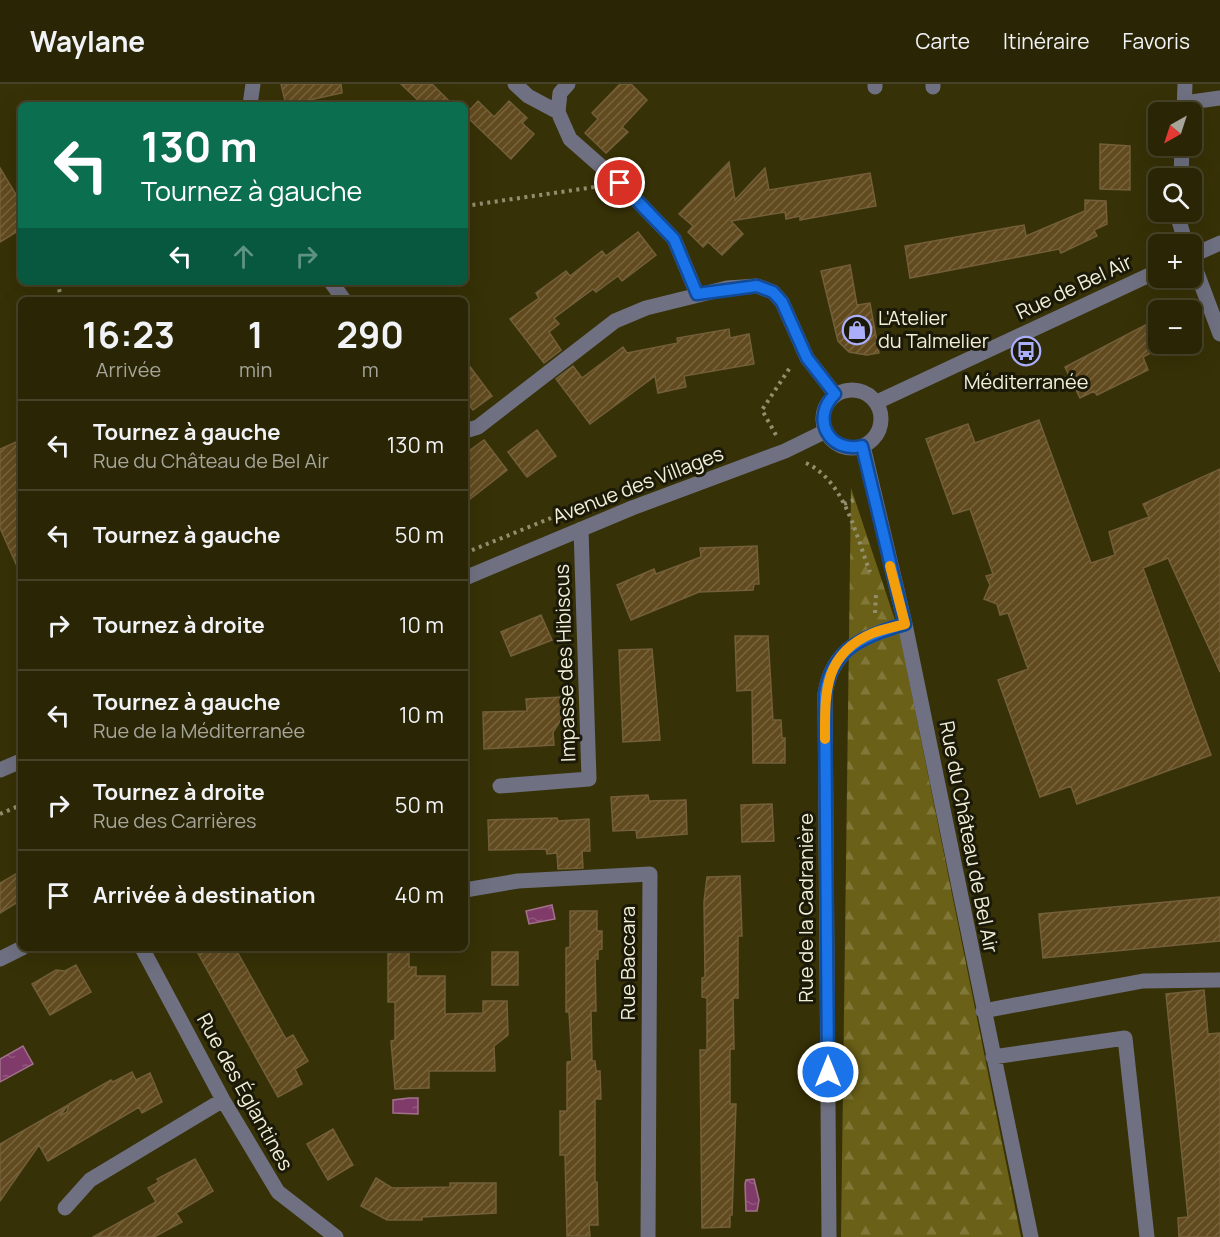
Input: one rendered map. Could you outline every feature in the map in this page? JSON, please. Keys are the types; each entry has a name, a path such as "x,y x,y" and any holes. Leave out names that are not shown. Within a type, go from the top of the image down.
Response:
{"street":[{"path":"251,102 254,84"},
{"path":"515,84 528,96 558,112"},
{"path":"568,84 560,93 558,112 570,139 620,183 674,239 697,294"},
{"path":"1184,102 1185,84"},
{"path":"1202,103 1220,98"},
{"path":"1202,251 1220,243"},
{"name":"Rue de Bel Air","path":"877,402 1148,276"},
{"path":"468,430 478,427 615,321 646,308 697,294 757,286 773,292 782,302 807,358 835,394"},
{"path":"1202,286 1220,334"},
{"path":"853,389 870,396 877,402 880,410 880,428 876,436 862,446 854,448 837,444 826,431 822,415 835,394 853,389"},
{"name":"Avenue des Villages","path":"468,577 582,529 785,451 826,431"},
{"name":"Rue du Château de Bel Air","path":"862,446 905,624 1031,1237"},
{"name":"Impasse des Hibiscus","path":"500,786 589,779 582,529"},
{"name":"Rue de la Cadranière","path":"830,1237 825,694 827,680 841,656 857,642 874,632 905,624"},
{"path":"0,770 18,762"},
{"name":"Rue Baccara","path":"468,889 518,881 650,874 648,1237"},
{"path":"0,958 18,950"},
{"name":"Rue des Églantines","path":"143,951 223,1100 278,1192 336,1237"},
{"path":"983,1011 1143,981 1220,980"},
{"path":"993,1057 1125,1038 1147,1237"},
{"path":"65,1208 90,1180 223,1100"}],"path":[{"path":"468,206 620,183"},
{"path":"807,358 790,366 762,410 792,464 807,463 832,483 843,504 872,577"},
{"path":"874,632 876,587"},
{"path":"0,814 18,806"}],"green space":[{"path":"851,488 900,635 1021,1237 841,1237"}],"water":[{"path":"552,905 555,919 529,924 526,911"},
{"path":"23,1046 33,1064 0,1082 0,1059"},
{"path":"418,1098 418,1114 393,1113 393,1100"},
{"path":"754,1179 759,1200 757,1211 746,1211 746,1180"}],"building":[{"path":"281,84 341,84 342,93 300,102 285,102"},
{"path":"401,84 432,84 450,102 420,102"},
{"path":"620,84 631,84 647,100 622,127 628,132 606,153 585,133 598,119 592,113"},
{"path":"478,101 494,117 509,101 527,118 522,123 534,134 511,159 468,118 468,112"},
{"path":"1100,144 1130,146 1130,190 1100,189"},
{"path":"729,162 735,200 765,168 769,190 870,173 876,206 800,220 800,216 786,219 785,212 731,221 743,234 722,255 708,242 703,247 688,232 693,226 679,214"},
{"path":"0,168 18,198 18,231 0,242"},
{"path":"1085,200 1106,201 1107,224 1094,230 1097,236 1061,253 1059,249 910,278 905,246 1024,225 1026,236 1085,211"},
{"path":"638,232 656,255 622,281 618,276 596,292 593,289 554,318 559,324 549,332 561,350 544,363 510,319 539,298 536,293 566,271 570,276 602,251 606,256"},
{"path":"850,265 857,305 870,303 879,353 867,355 849,352 838,341 821,271"},
{"path":"1148,324 1149,354 1143,357 1148,370 1097,395 1094,391 1080,398 1065,367"},
{"path":"729,329 730,338 749,334 754,364 684,376 686,387 658,393 655,376 590,424 556,379 573,366 582,378 623,347 627,353 678,343 677,338"},
{"path":"468,364 492,396 473,410 468,404"},
{"path":"1039,420 1091,563 1115,555 1109,532 1149,517 1143,504 1220,469 1220,672 1168,558 1143,568 1211,755 1077,804 1071,786 1040,797 998,680 1028,669 1008,613 1000,615 997,604 984,599 990,585 986,576 993,574 970,509 953,514 926,439 968,424 975,443"},
{"path":"537,430 556,456 527,477 508,452"},
{"path":"484,440 507,470 468,501 468,452"},
{"path":"18,441 18,568 0,528 0,449"},
{"path":"757,546 759,584 754,584 753,590 699,592 631,620 617,585 654,569 656,574 701,557 700,548"},
{"path":"541,615 552,640 511,656 501,632"},
{"path":"735,636 768,636 773,720 781,720 782,738 785,738 785,763 753,763 752,690 737,691"},
{"path":"652,649 660,740 623,742 619,650"},
{"path":"562,697 564,715 553,732 554,745 484,749 483,712 527,711 526,699"},
{"path":"648,795 649,801 686,800 687,834 637,838 636,830 613,831 611,797"},
{"path":"772,804 774,841 742,842 741,805"},
{"path":"557,818 558,821 589,819 590,851 582,851 583,868 558,869 557,853 547,854 546,849 489,850 488,820"},
{"path":"18,873 18,902 0,913 0,883"},
{"path":"740,876 742,936 738,936 738,998 733,998 734,1049 730,1049 730,1104 736,1104 732,1215 730,1215 730,1227 702,1228 700,1050 707,1050 707,998 702,997 702,978 705,977 704,902 707,877"},
{"path":"1220,897 1220,941 1043,958 1039,914"},
{"path":"570,911 597,911 597,931 602,931 602,949 598,950 598,959 595,959 596,1011 591,1011 592,1061 595,1061 596,1071 600,1071 601,1099 595,1099 595,1182 597,1182 598,1225 589,1225 590,1236 567,1236 565,1155 560,1155 560,1111 567,1111 567,1062 572,1061 569,1012 566,1012 566,948 570,947"},
{"path":"197,951 237,951 286,1039 293,1035 308,1061 295,1069 302,1084 278,1097"},
{"path":"388,951 409,951 409,967 416,967 416,976 445,976 445,1014 483,1013 483,1001 507,1001 508,1035 494,1046 495,1071 429,1071 429,1088 395,1089 391,1041 395,1040 395,1002 388,1002"},
{"path":"492,952 518,952 518,985 492,985"},
{"path":"76,965 91,992 50,1015 32,984 56,970 65,971"},
{"path":"1204,990 1208,1034 1220,1033 1220,1237 1179,1237 1178,1218 1188,1217 1166,994"},
{"path":"132,1072 136,1080 150,1073 162,1102 142,1113 139,1107 48,1161 39,1145 0,1201 0,1144 68,1105 60,1116 67,1112 69,1104 111,1080 113,1082"},
{"path":"333,1129 353,1165 328,1180 307,1144"},
{"path":"195,1159 213,1191 176,1213 182,1222 154,1237 93,1237 156,1202 148,1188 159,1182 157,1179"},
{"path":"376,1178 392,1188 450,1187 450,1183 496,1183 496,1213 422,1217 422,1220 387,1220 361,1206"}],"slow traffic":[{"path":"825,739 825,694 827,680 834,666 841,656 857,642 874,632 905,624 890,566"}],"place":[{"name":"L'Atelier du Talmelier","path":"857,330"},
{"name":"Méditerranée","path":"1026,351"}],"route":[{"path":"620,183 674,239 697,294 727,288 757,286 773,292 782,302 807,358 835,394 829,400 822,415 830,439 845,447 862,446 905,624 874,632 857,642 841,656 827,680 825,694 828,1072"}]}
